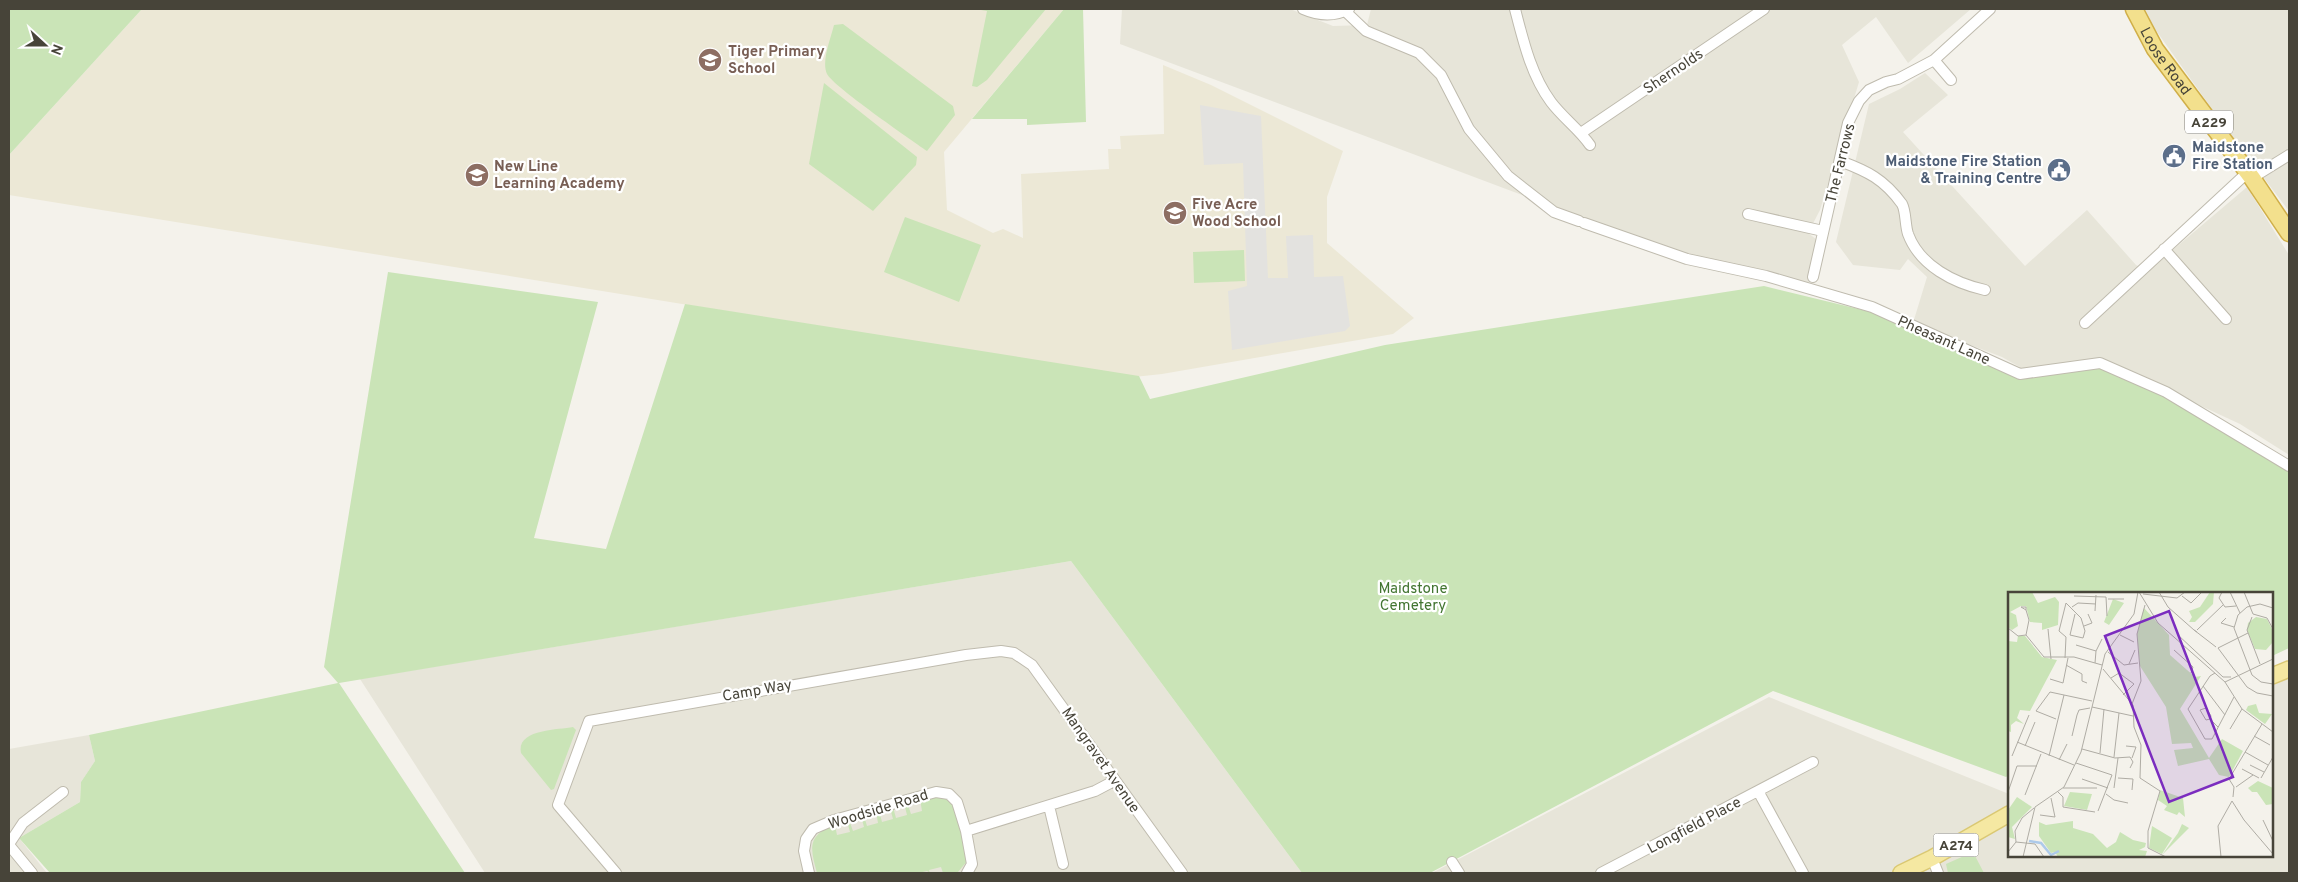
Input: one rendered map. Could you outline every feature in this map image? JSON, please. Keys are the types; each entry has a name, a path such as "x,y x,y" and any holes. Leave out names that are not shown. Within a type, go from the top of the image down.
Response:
{"highway":[{"name":"Loose Road","path":"2134,9 2156,49 2250,175 2289,233"}],"main road":[{"path":"2273,676 2289,669"},
{"name":"A274","path":"1901,873 1932,858 2008,815"}],"street":[{"path":"1303,9 1321,14 1338,14 1347,10"},
{"path":"1516,9 1527,54 1550,100 1567,122 1581,133 1590,145"},
{"name":"Shernolds","path":"1581,133 1764,9"},
{"name":"The Farrows","path":"1813,277 1848,123 1859,101 1869,90 1886,82 1898,80 1934,60 1990,9"},
{"name":"Pheasant Lane","path":"1347,10 1366,31 1419,53 1441,75 1469,130 1508,176 1554,212 1687,259 1766,276 1872,307 2020,374 2100,364 2166,392 2289,466"},
{"path":"1934,60 1951,80"},
{"path":"2085,323 2164,249 2250,175 2289,155"},
{"path":"1840,161 1869,172 1903,206 1905,225 1911,243 1930,264 1946,278 1966,286 1985,290"},
{"path":"1748,214 1823,231"},
{"path":"2164,249 2226,319"},
{"name":"Camp Way","path":"616,873 558,805 589,721 966,654 1001,651 1014,653"},
{"name":"Mangravet Avenue","path":"1014,653 1032,665 1182,873"},
{"name":"Longfield Place","path":"1601,873 1813,762"},
{"path":"966,830 1095,791 1114,780"},
{"name":"Longfield Place","path":"1758,791 1803,873"},
{"path":"32,873 9,844 23,823 63,792"},
{"name":"Woodside Road","path":"809,873 804,851 806,839 812,829 834,820 936,792 949,794 957,802 966,830 972,864 967,873"},
{"path":"1049,806 1063,864"},
{"path":"1932,858 1938,873"},
{"path":"1452,862 1459,873"}],"shaded area":[{"name":"New Line Learning Academy","path":"142,9 1064,9 944,152 947,210 993,233 1003,229 1023,238 1021,174 1109,169 1108,149 1121,149 1120,136 1164,134 1163,65 1211,85 1343,151 1327,197 1327,243 1414,318 1393,334 1162,374 1134,377 9,195 9,155"},
{"path":"1122,9 1290,9 1333,26 1367,25 1371,9 1971,9 1908,63 1876,17 1842,45 1859,82 1820,210 1808,233 1821,243 1808,286 1697,265 1615,230 1120,44"},
{"path":"2145,9 2289,9 2289,211 2222,123 2155,29"},
{"path":"1925,73 1948,95 1903,132 2025,266 2087,210 2136,265 2148,271 2247,187 2289,255 2289,455 2240,424 2104,361 2025,370 2002,357 1913,323 1927,277 1908,259 1900,270 1853,265 1836,242 1869,104 1900,89"},
{"path":"1200,105 1261,116 1268,278 1288,278 1286,236 1313,235 1314,277 1343,276 1350,326 1345,331 1232,350 1228,291 1247,286 1243,163 1204,165"},
{"path":"1071,561 1302,873 485,873 360,679"},
{"path":"2289,669 2289,873 1432,873 1769,697 2008,794 2008,857 2273,857 2273,676"},
{"path":"89,735 95,761 81,782 80,802 19,838 47,873 9,873 9,749"}],"green space":[{"path":"9,9 142,9 9,155"},
{"path":"975,9 1046,9 987,80 977,87 972,86 987,11"},
{"path":"1064,9 1083,9 1086,122 1027,125 1027,119 972,119"},
{"path":"843,24 953,106 955,115 927,151 857,101 827,74 825,69 826,56 834,25"},
{"path":"824,83 917,157 916,165 873,211 809,164"},
{"path":"905,217 981,245 959,302 884,272"},
{"path":"1244,250 1245,281 1194,283 1193,252"},
{"name":"Maidstone Cemetery","path":"388,272 598,302 534,538 606,549 685,304 1139,376 1150,399 1385,345 1764,286 1871,312 2018,379 2098,368 2163,395 2289,471 2289,648 2273,656 2273,592 2008,592 2008,776 2006,777 1773,691 1430,873 1302,873 1071,561 339,683 465,873 50,873 19,838 80,802 81,782 95,761 89,735 338,683 324,667"},
{"path":"573,727 576,730 554,789 551,790 521,753 521,745 531,735 549,730"},
{"path":"932,795 945,798 957,809 968,860 958,872 943,873 941,867 929,870 930,873 927,871 918,873 817,873 812,849 815,838 819,833 835,825 837,835 850,832 847,821 849,820 853,831 864,827 861,816 864,816 867,826 878,823 876,812 879,811 882,822 893,819 890,808 893,807 896,818 907,815 904,803 907,802 911,814 922,811 920,799"},
{"path":"1973,852 1984,873 1948,873 1946,864"}],"place":[{"name":"Tiger Primary School","path":"710,60"},
{"name":"Maidstone Fire Station","path":"2174,156"},
{"name":"Maidstone Fire Station & Training Centre","path":"2059,170"},
{"name":"New Line Learning Academy","path":"477,175"},
{"name":"Five Acre Wood School","path":"1175,213"}]}
